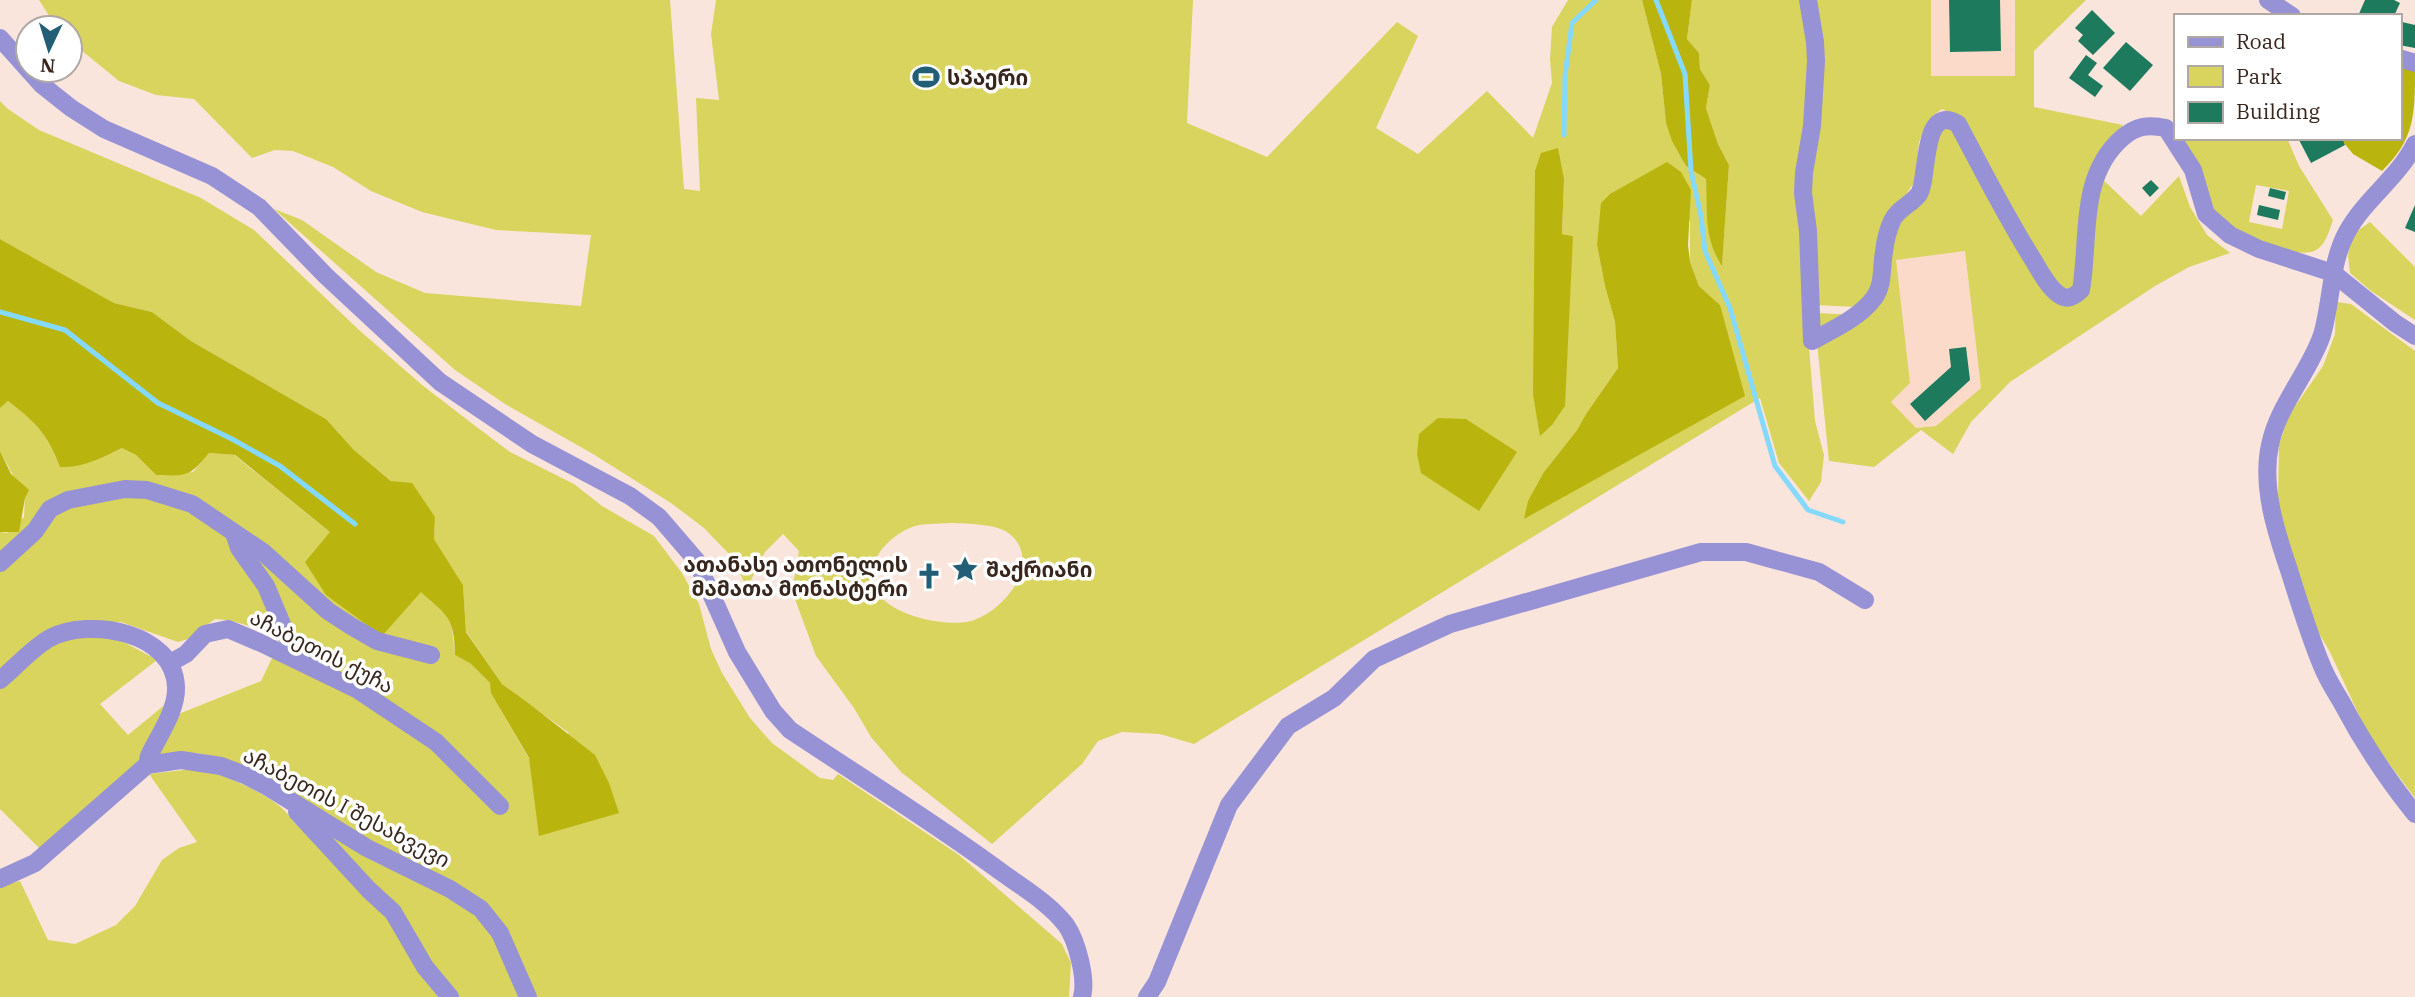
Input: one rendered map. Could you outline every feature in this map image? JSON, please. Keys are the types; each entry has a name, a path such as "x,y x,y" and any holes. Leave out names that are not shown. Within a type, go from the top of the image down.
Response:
{"street":[{"path":"1808,0 1816,61 1812,126 1804,173 1812,341 1861,313 1876,295 1893,218 1919,194 1933,129 1938,122 1945,120 1958,124 2005,214 2038,268 2056,293 2066,298 2074,296 2081,289 2086,219 2092,183 2109,149 2128,133 2146,124 2166,128 2193,170 2206,214 2230,235 2259,249 2333,273 2415,336"},
{"path":"2268,0 2289,14"},
{"path":"0,38 42,85 71,108 104,129 212,176 259,207 326,276 440,382 532,443 630,496 659,517 696,560 737,652 773,711 790,730 953,836 1042,901 1067,926 1084,982 1082,997"},
{"path":"2415,144 2406,161 2364,207 2346,233 2333,273 2331,296 2320,339 2289,398 2270,444 2269,492 2275,529 2322,668 2386,778 2415,814"},
{"path":"0,563 35,531 50,509 68,500 125,489 147,490 192,503 263,552 328,611 351,626 377,641 431,655"},
{"path":"234,532 239,548 266,586 297,660"},
{"path":"1147,997 1157,982 1229,805 1289,726 1334,698 1374,659 1450,624 1701,552 1746,552 1819,572 1865,600"},
{"name":"აჩაბეთის ქუჩა","path":"170,663 186,654 205,634 228,629 358,690 442,746 500,806"},
{"path":"0,680 48,639 81,630 107,630 129,635 161,651 170,663 176,685 176,699 147,765 35,863 0,878"},
{"name":"აჩაბეთის I შესახვევი","path":"147,765 181,760 221,766 245,775 367,848 450,889 481,909 500,933 528,997"},
{"path":"268,787 302,817 369,890 393,912 425,967 450,997"}],"shaded area":[{"path":"1642,0 1692,0 1687,39 1699,53 1700,69 1710,85 1706,108 1718,144 1729,165 1722,266 1709,234 1706,179 1686,166 1672,141 1666,123 1661,74"},
{"path":"1931,0 2015,0 2015,76 1931,76"},
{"path":"2401,65 2415,69 2411,125 2393,159 2382,171 2353,154 2342,140 2401,140"},
{"path":"1558,148 1564,179 1562,234 1573,236 1565,406 1552,425 1540,436 1533,395 1535,171 1541,153"},
{"path":"1667,162 1681,172 1691,190 1688,245 1690,262 1699,286 1720,305 1745,396 1524,519 1528,501 1544,472 1577,430 1618,368 1615,322 1597,245 1601,203 1610,194"},
{"path":"0,239 114,303 152,312 191,341 326,419 354,450 391,481 412,483 435,517 434,539 463,585 466,632 502,684 595,755 609,783 619,813 539,836 529,758 491,693 490,683 471,664 455,655 453,632 448,618 421,592 382,636 326,595 305,562 330,532 235,455 209,453 197,467 182,475 156,475 136,455 122,448 84,464 60,467 50,445 33,423 8,401 0,408"},
{"path":"1965,251 1981,388 1936,426 1916,428 1891,402 1910,383 1895,259"},
{"path":"1438,418 1466,419 1517,452 1479,511 1421,473 1417,454 1419,434"},
{"path":"0,451 11,474 29,490 19,532 0,532"}],"green space":[{"path":"39,0 670,0 684,189 700,191 696,98 719,100 711,34 716,0 1193,0 1187,123 1267,157 1397,22 1418,36 1376,128 1418,154 1487,91 1533,138 1552,83 1552,27 1568,0 1642,0 1661,74 1666,123 1686,166 1706,179 1708,202 1722,264 1729,165 1718,144 1706,108 1710,85 1700,69 1699,53 1687,39 1692,0 1805,0 1810,22 1807,322 1815,421 1824,455 1821,482 1809,501 1779,463 1760,398 1194,744 1160,734 1122,732 1098,741 1082,764 992,844 901,772 871,737 854,708 816,656 792,591 799,551 783,534 765,552 747,588 732,557 704,528 671,503 593,454 505,404 455,370 274,209 302,220 376,272 425,293 581,306 591,235 496,230 422,212 371,191 333,167 293,151 275,150 252,158 194,99 156,95 119,81 84,52 84,14 48,14","holes":["1564,179 1562,234 1573,236 1541,436 1533,395","1690,220 1690,262 1699,286 1720,305 1544,472 1577,430 1618,368 1615,322 1597,245","973,524 998,528 1011,535 1020,547 1023,560 1014,588 992,610 967,622 943,622 903,612 882,598 876,589 873,569 880,551 887,543 903,531 916,526"]},
{"path":"1815,0 1931,0 1931,76 2015,76 2015,0 2086,0 2034,51 2034,107 2123,125 2104,148 2076,292 2058,288 1961,118 1942,109 1925,127 1919,142 1915,181 1904,198 1876,279 1858,307 1815,305 1810,208"},
{"path":"0,101 39,130 201,198 254,230 359,330 422,385 474,425 510,452 574,484 602,506 654,536 682,573 699,604 711,649 722,673 750,718 772,743 820,778 833,780 838,774 959,855 1062,944 1071,963 1069,997 456,997 315,821 379,849 224,759 198,753 155,756 176,715 261,681 275,652 373,705 449,756 453,747 406,715 301,656 243,546 379,639 174,493 76,494 0,561 0,532 7,533 24,517 25,498 0,451 0,408 8,401 40,430 60,467 84,464 122,448 136,455 156,475 193,472 209,453 234,455 330,532 421,591 451,620 455,655 471,664 490,683 501,710 529,759 569,733 502,684 466,631 463,585 434,539 435,517 354,450 326,419 191,341 152,312 114,303 0,239"},
{"path":"1949,124 2050,298 2076,300 2098,175 2141,216 2179,176 2190,207 2207,235 2230,253 2189,267 2155,286 2010,382 1971,422 1953,454 1921,430 1874,467 1829,461 1814,313 1862,315 1894,221 1921,196 1937,130","holes":["1965,251 1981,388 1936,426 1916,428 1891,402 1910,383 1896,260"]},
{"path":"2176,140 2288,140 2299,166 2333,220 2324,242 2318,249 2304,253 2291,251 2259,242 2228,227 2210,212","holes":["2256,185 2289,191 2282,229 2249,222"]},
{"path":"2370,222 2415,267 2415,320 2371,291 2350,273 2348,256 2352,235"},
{"path":"2336,302 2351,304 2415,351 2415,798 2369,737 2330,652 2314,625 2278,503 2279,445 2289,415 2323,366 2335,334"},
{"path":"133,493 184,504 229,539 264,588 281,642 249,626 215,619 188,639 178,642 121,622 79,622 0,671 0,570 55,512"},
{"path":"87,635 122,641 157,660 100,704 128,735 167,703 135,767 42,851 0,809 0,688 52,644"},
{"path":"201,768 251,788 285,811 391,918 422,975 438,997 0,997 0,886 20,881 48,940 75,944 116,925 135,906 162,860 179,848 197,842 149,774"}],"building":[{"path":"1949,0 2000,0 2001,51 1950,52"},
{"path":"2365,0 2394,0 2400,3 2395,14 2359,14"},
{"path":"2092,10 2115,33 2093,55 2078,41 2083,35 2075,28"},
{"path":"2402,22 2415,25 2415,48 2401,45"},
{"path":"2126,42 2153,65 2130,91 2103,68"},
{"path":"2086,55 2097,63 2088,75 2103,86 2095,97 2069,78"},
{"path":"2299,140 2343,140 2345,145 2311,163"},
{"path":"2151,180 2159,188 2150,197 2142,188"},
{"path":"2270,188 2286,192 2284,200 2268,196"},
{"path":"2259,205 2280,210 2278,220 2257,215"},
{"path":"2415,205 2415,232 2405,228"},
{"path":"1966,347 1970,380 1925,421 1910,404 1951,367 1949,349"}],"waterway":[{"path":"1564,135 1565,76 1572,23 1596,0"},
{"path":"1656,0 1685,74 1691,171 1705,251 1730,308 1775,466 1808,510 1843,522"},
{"path":"0,312 65,330 158,403 280,466 355,524"}],"place":[{"name":"სპაერი","path":"926,77"},
{"name":"შაქრიანი","path":"965,569"},
{"name":"ათანასე ათონელის მამათა მონასტერი","path":"929,576"}]}
